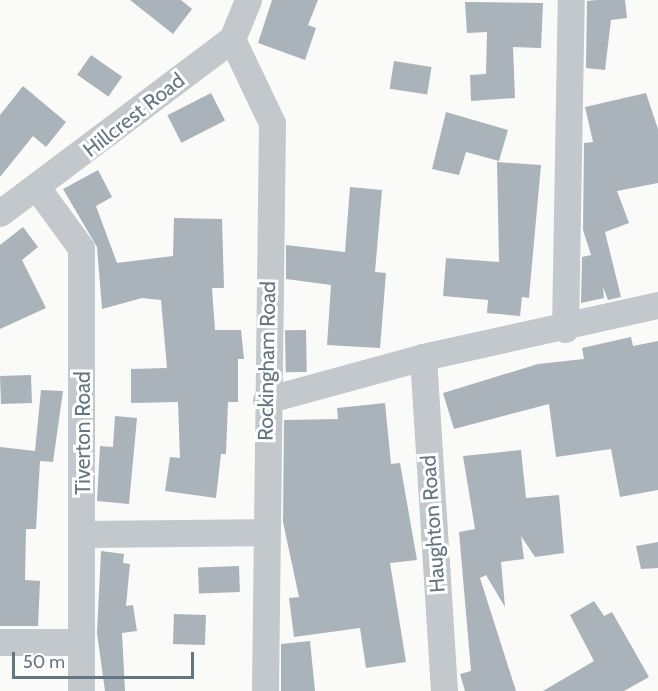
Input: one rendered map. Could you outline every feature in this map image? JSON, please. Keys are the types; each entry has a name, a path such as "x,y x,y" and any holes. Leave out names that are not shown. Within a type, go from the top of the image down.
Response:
{"street":[{"name":"Hillcrest Road","path":"0,213 38,189 232,39 248,0"},
{"path":"565,329 571,0"},
{"name":"Rockingham Road","path":"232,39 272,123 263,532 265,691"},
{"name":"Tiverton Road","path":"38,189 81,248 83,534 81,691"},
{"path":"266,400 423,357 565,329 658,305"},
{"name":"Haughton Road","path":"423,357 444,691"},
{"path":"83,534 263,532"},
{"path":"0,642 81,642"}],"building":[{"path":"130,0 181,0 192,9 173,34"},
{"path":"272,0 318,0 308,25 316,28 305,60 258,43"},
{"path":"625,0 627,18 611,20 605,70 586,68 587,1"},
{"path":"465,2 543,3 541,48 513,47 515,98 471,101 470,75 486,74 487,32 467,33"},
{"path":"91,55 122,77 108,96 77,75"},
{"path":"394,61 432,67 427,95 390,89"},
{"path":"23,86 66,122 46,147 33,136 0,177 0,115"},
{"path":"211,93 225,121 181,143 167,115"},
{"path":"646,93 658,129 658,183 617,191 629,223 605,232 621,297 608,300 603,287 604,298 581,303 582,257 591,255 583,230 584,143 593,142 585,107"},
{"path":"446,112 508,130 499,161 466,152 459,175 432,169"},
{"path":"497,162 541,165 529,298 522,297 520,316 487,313 488,300 443,296 446,258 499,262"},
{"path":"98,170 112,197 96,206 117,263 173,256 174,218 222,219 224,288 212,288 215,330 241,330 244,359 238,359 238,402 228,402 226,454 221,454 216,498 165,491 170,457 180,458 178,402 131,403 131,369 167,368 161,300 142,298 102,309 97,247 63,189"},
{"path":"350,187 382,190 375,272 386,273 380,348 327,345 331,285 286,279 286,245 345,252"},
{"path":"23,227 38,247 22,260 46,308 0,329 0,245"},
{"path":"285,330 306,330 307,372 286,372"},
{"path":"631,337 633,346 658,341 658,490 620,497 611,449 556,457 549,404 454,429 443,393 538,364 584,359 582,348"},
{"path":"31,375 32,403 1,404 0,376"},
{"path":"41,390 63,391 53,462 40,461 36,529 26,529 25,580 40,581 38,626 0,626 0,447 35,451"},
{"path":"385,403 391,464 400,463 417,560 390,563 406,662 366,668 360,628 294,637 289,598 299,597 283,522 284,420 338,419 337,408"},
{"path":"115,416 137,418 129,504 97,501 100,446 113,447"},
{"path":"521,450 526,498 559,495 564,553 535,557 521,536 524,559 501,562 505,607 486,575 480,578 516,691 465,691 460,674 471,671 459,532 475,529 463,456"},
{"path":"658,542 658,568 641,569 636,546"},
{"path":"101,551 124,554 123,563 130,564 126,606 133,605 137,631 122,633 125,691 105,691 97,633"},
{"path":"239,566 240,592 199,593 198,567"},
{"path":"594,601 604,616 612,612 649,677 624,691 543,691 594,661 570,615"},
{"path":"174,614 206,615 205,645 173,644"},
{"path":"310,641 315,691 281,691 281,644"}]}
